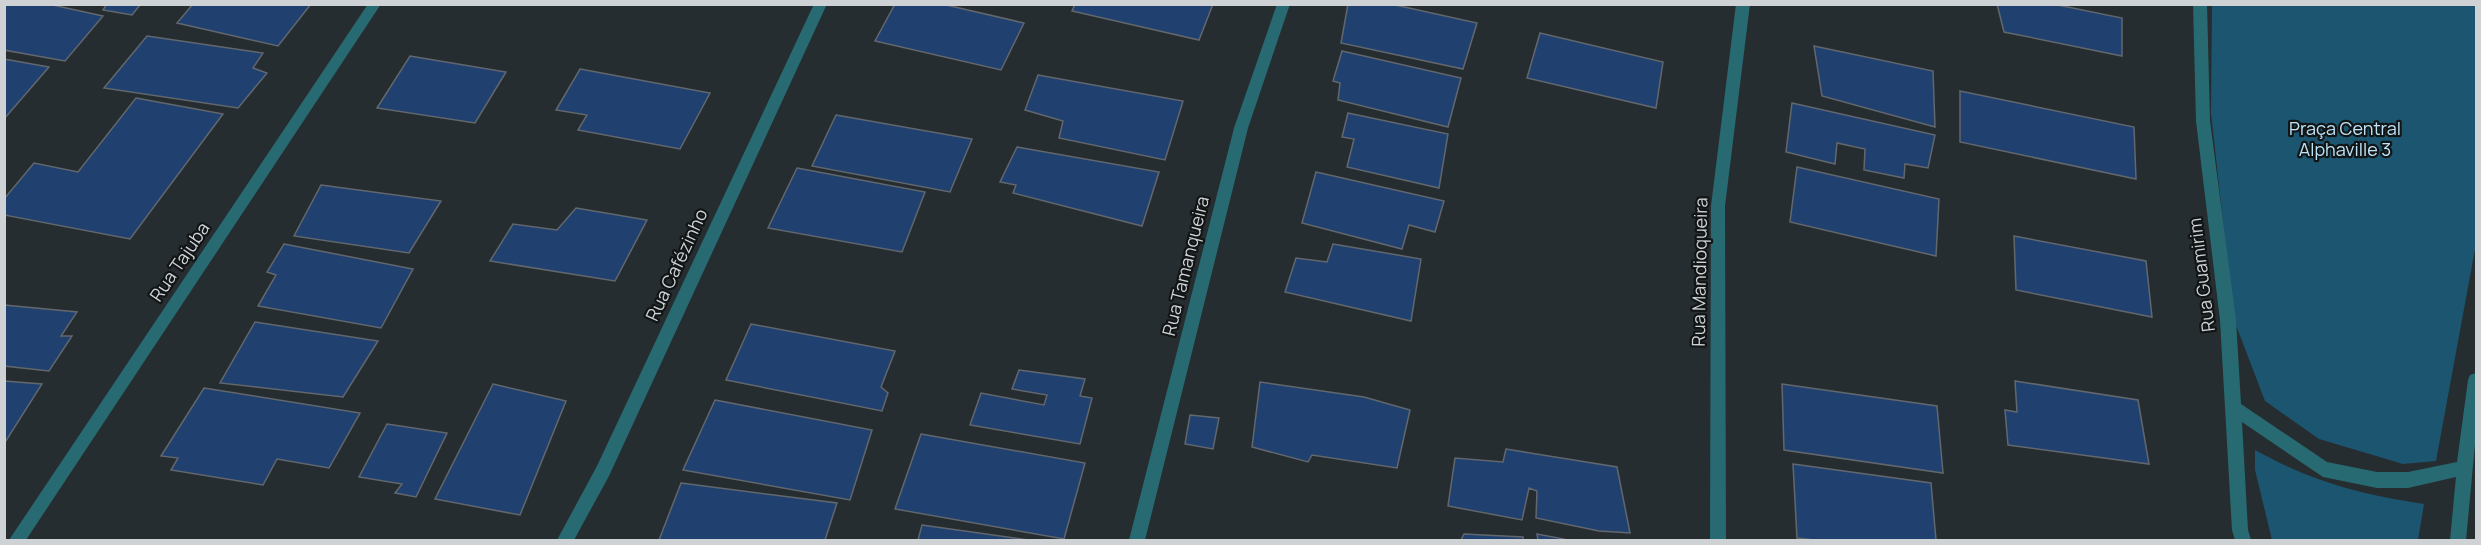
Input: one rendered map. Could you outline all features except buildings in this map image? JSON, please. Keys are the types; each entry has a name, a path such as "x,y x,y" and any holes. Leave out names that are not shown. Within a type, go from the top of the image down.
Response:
{"street":[{"name":"Rua Tajuba","path":"17,540 375,4"},
{"name":"Rua Cafézinho","path":"565,540 608,460 821,4"},
{"name":"Rua Tamanqueira","path":"1137,540 1242,128 1284,4"},
{"name":"Rua Mandioqueira","path":"1718,540 1718,206 1743,4"},
{"name":"Rua Guamirim","path":"2200,4 2203,121 2228,320 2240,531 2243,540"},
{"path":"2458,540 2476,380"},
{"path":"2234,408 2324,468 2377,480 2408,480 2465,468"}],"green space":[{"name":"Praça Central Alphaville 3","path":"2212,5 2476,5 2476,244 2436,461 2403,464 2319,439 2265,401 2234,320 2211,113"},
{"path":"2255,450 2317,479 2378,496 2424,504 2418,540 2272,540 2255,470"}]}
